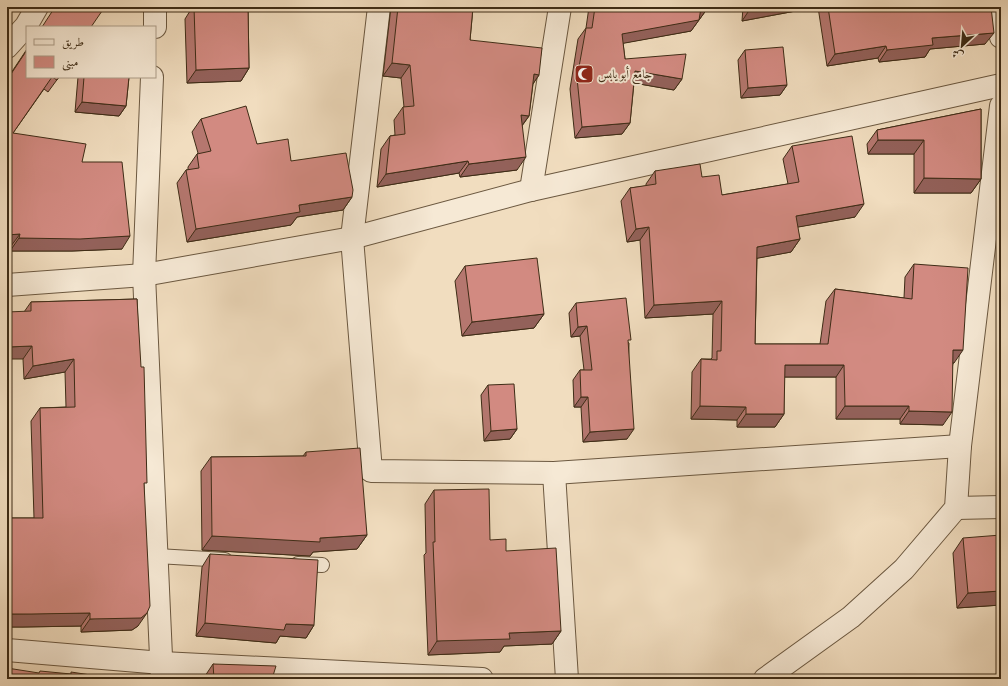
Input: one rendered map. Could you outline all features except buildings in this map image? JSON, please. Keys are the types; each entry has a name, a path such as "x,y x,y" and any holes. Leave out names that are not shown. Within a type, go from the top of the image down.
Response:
{"street":[{"path":"9,42 26,26 37,7"},
{"path":"155,26 156,7"},
{"path":"379,7 352,238 371,471 554,473 960,446"},
{"path":"531,190 560,7"},
{"path":"999,7 1001,37"},
{"path":"152,78 144,275 162,671"},
{"path":"7,285 144,275 352,238 531,190 1001,84"},
{"path":"764,679 852,617 904,569 956,508 960,446 1001,106"},
{"path":"554,473 566,679"},
{"path":"956,508 1001,507"},
{"path":"7,650 162,671 482,679"}],"lane":[{"path":"157,556 236,561"},
{"path":"282,563 322,566"}],"place":[{"name":"جامع أبو يابس","path":"584,74"}]}
